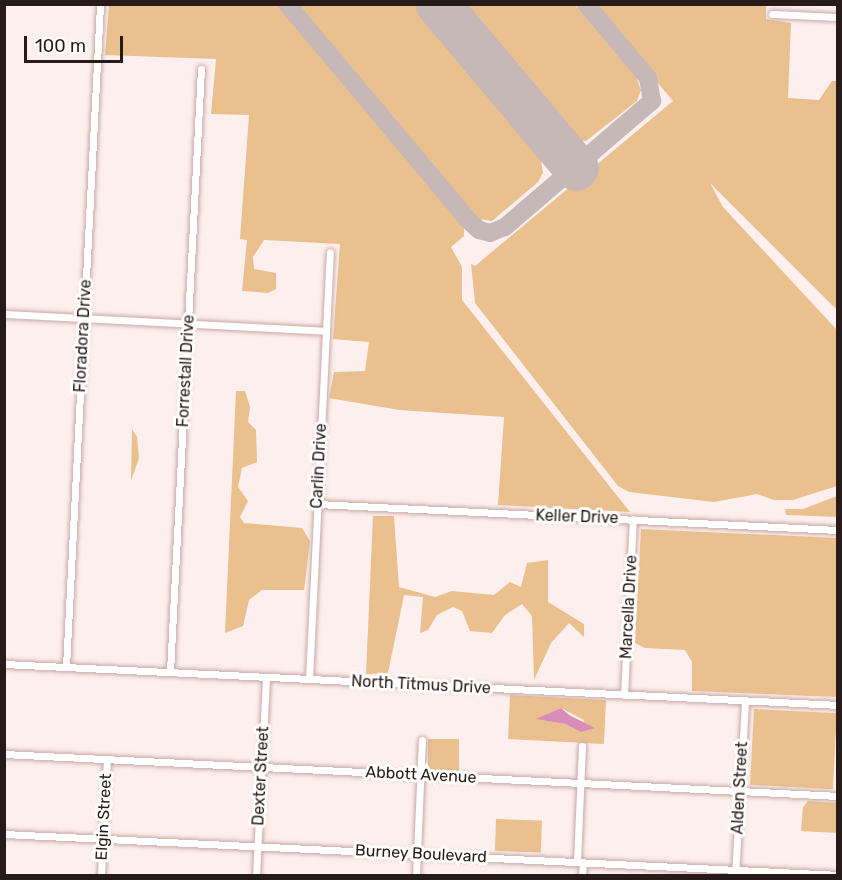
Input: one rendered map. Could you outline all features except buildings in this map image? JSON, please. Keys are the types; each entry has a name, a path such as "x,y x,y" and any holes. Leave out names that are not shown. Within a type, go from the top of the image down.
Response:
{"street":[{"name":"Floradora Drive","path":"66,667 100,4"},
{"path":"772,14 837,17"},
{"name":"Forrestall Drive","path":"170,672 201,69"},
{"name":"Carlin Drive","path":"309,679 330,253"},
{"path":"4,314 326,331"},
{"name":"Keller Drive","path":"317,504 837,530"},
{"name":"Marcella Drive","path":"624,695 633,519"},
{"name":"North Titmus Drive","path":"4,664 837,705"},
{"name":"Dexter Street","path":"256,876 266,677"},
{"name":"Alden Street","path":"735,873 746,701"},
{"path":"416,876 422,740"},
{"path":"582,746 580,862 582,876"},
{"name":"Abbott Avenue","path":"4,754 837,796"},
{"name":"Elgin Street","path":"101,876 107,759"},
{"name":"Burney Boulevard","path":"4,834 580,862 735,873 837,875"}],"shaded area":[{"path":"109,5 278,5 464,227 464,236 451,247 462,267 462,300 630,512 498,505 504,417 399,410 329,398 334,372 365,371 369,342 333,339 340,244 264,240 253,257 254,269 276,273 276,289 268,293 242,291 247,240 240,239 249,115 211,114 216,59 105,55"},
{"path":"295,5 418,5 539,147 543,173 538,182 492,221 473,218"},
{"path":"456,5 575,5 636,77 641,90 637,101 586,141 574,140"},
{"path":"592,5 766,5 766,19 791,23 788,98 819,100 832,81 837,81 837,310 710,183 723,207 837,330 837,486 793,500 774,500 757,494 714,502 629,492 618,486 475,303 471,264 475,266 673,101"},
{"path":"236,391 245,391 250,407 248,422 256,430 257,462 242,468 238,487 248,501 240,517 244,523 302,528 310,541 304,590 262,590 249,600 243,626 225,633"},
{"path":"132,429 137,437 139,458 131,481"},
{"path":"837,496 837,517 786,515 785,509 803,509"},
{"path":"373,516 394,516 399,587 435,597 452,591 494,595 510,582 521,587 527,563 548,560 548,602 584,624 584,637 569,623 551,643 534,680 532,616 522,604 505,615 492,633 470,631 462,611 453,607 437,615 428,630 420,633 423,597 404,595 388,673 366,674"},
{"path":"641,529 837,538 837,697 692,691 692,662 685,650 645,648 635,643"},
{"path":"510,695 606,700 604,744 508,739","holes":["561,708 584,720 581,732 565,724 537,719"]},
{"path":"561,708 569,715 595,728 581,732 565,724 536,719"},
{"path":"754,709 837,713 833,789 750,785"},
{"path":"428,739 459,739 459,771 428,771"},
{"path":"808,801 837,803 837,833 801,831 803,807"},
{"path":"496,819 542,821 541,853 495,851"}],"taxiway":[{"path":"287,4 468,220 479,230 490,233 505,227 652,101 648,78 586,4"}],"runway":[{"path":"438,4 576,168"}]}
